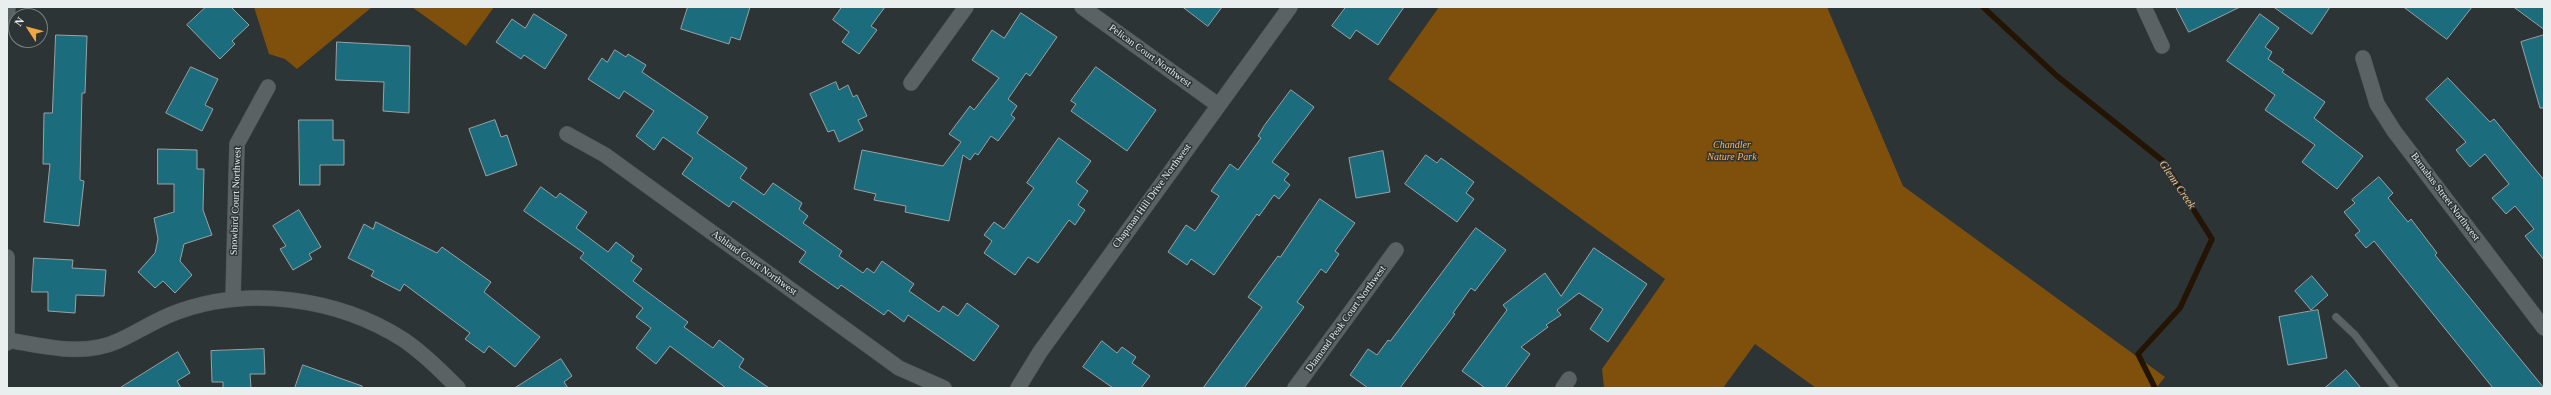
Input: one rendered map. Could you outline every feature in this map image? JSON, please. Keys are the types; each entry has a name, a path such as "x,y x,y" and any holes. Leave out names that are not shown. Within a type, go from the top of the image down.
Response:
{"street":[{"path":"7,18 8,7"},
{"path":"911,83 966,7"},
{"name":"Pelican Court Northwest","path":"1082,7 1218,105"},
{"name":"Chapman Hill Drive Northwest","path":"1018,388 1040,352 1290,7"},
{"path":"2144,7 2162,46"},
{"name":"Barnabas Street Northwest","path":"2362,58 2377,104 2394,131 2544,328"},
{"name":"Snowbird Court Northwest","path":"233,298 237,144 268,87"},
{"name":"Ashland Court Northwest","path":"567,134 605,155 899,368 944,388"},
{"name":"Diamond Peak Court Northwest","path":"1295,388 1396,250"},
{"path":"7,257 8,341 64,350 93,348 116,342 172,314 233,298 304,302 340,310 368,321 408,344 430,360 458,388"}],"lane":[{"path":"2336,317 2355,335 2395,388"}],"green space":[{"path":"254,7 372,7 297,69 285,59 269,54"},
{"path":"412,7 494,7 466,46"},
{"name":"Chandler Nature Park","path":"1439,7 1827,7 1903,186 2165,377 2156,388 1816,388 1755,344 1723,388 1604,388 1602,369 1665,279 1388,79"}],"building":[{"path":"206,7 231,7 249,25 232,41 235,44 220,59 187,25"},
{"path":"688,7 750,7 740,40 731,37 729,44 681,29"},
{"path":"842,7 885,7 871,26 877,30 859,54 842,42 849,32 833,20"},
{"path":"1183,7 1222,7 1208,26"},
{"path":"1346,7 1404,7 1378,45 1356,30 1350,39 1332,26"},
{"path":"2176,7 2240,7 2189,32"},
{"path":"2274,7 2330,7 2312,34"},
{"path":"2404,7 2472,7 2447,39"},
{"path":"2514,7 2544,7 2544,29"},
{"path":"1021,13 1057,37 1030,76 1026,73 1008,99 1017,106 1011,115 1015,118 998,141 991,136 978,155 975,153 970,160 963,155 949,221 905,212 906,206 874,200 876,194 854,189 862,150 943,166 961,142 949,134 970,106 974,110 999,78 972,60 992,30 1004,38"},
{"path":"534,14 567,35 545,69 524,55 521,59 496,42 512,19 525,28"},
{"path":"2260,14 2279,28 2265,47 2272,52 2268,59 2284,70 2282,72 2325,102 2314,118 2363,156 2337,189 2302,162 2315,145 2265,110 2275,95 2227,61"},
{"path":"56,35 87,36 85,93 82,93 80,180 84,181 79,226 44,222 50,164 43,164 44,113 52,113"},
{"path":"2544,35 2544,108 2540,108 2521,42"},
{"path":"337,42 410,46 409,113 383,111 384,82 336,80"},
{"path":"615,50 626,57 628,54 646,65 642,72 708,117 697,133 747,168 740,178 764,195 773,183 802,203 799,209 808,216 803,223 842,251 839,256 863,273 867,268 874,273 882,261 914,284 909,291 939,312 943,306 958,316 967,303 999,326 974,361 908,315 904,322 888,310 884,315 841,285 838,289 799,262 806,252 733,201 729,207 682,174 693,158 663,137 654,150 636,136 654,111 624,91 619,99 588,79 602,58 607,62"},
{"path":"191,67 218,79 205,105 213,109 202,131 166,113"},
{"path":"1096,67 1156,110 1127,151 1071,111 1076,104 1071,101"},
{"path":"2448,78 2490,122 2494,119 2544,180 2544,260 2525,236 2534,229 2515,206 2506,214 2492,198 2509,184 2485,154 2470,167 2456,150 2466,142 2426,99"},
{"path":"836,82 839,90 848,85 853,97 857,95 867,116 858,120 863,130 839,142 834,130 828,132 810,94"},
{"path":"1291,90 1314,107 1272,162 1289,174 1284,180 1290,185 1279,199 1274,195 1259,216 1257,214 1214,275 1191,259 1187,265 1168,252 1186,225 1195,231 1219,196 1211,191 1230,164 1238,170 1261,138 1258,136 1264,126"},
{"path":"299,120 333,120 333,140 344,140 344,165 320,165 320,185 300,185"},
{"path":"495,120 501,137 507,135 517,165 486,176 469,129"},
{"path":"1059,138 1091,161 1076,182 1088,191 1078,205 1085,210 1075,225 1069,220 1038,263 1028,257 1015,275 984,253 992,241 984,235 994,222 1004,229 1034,188 1027,183"},
{"path":"158,149 197,150 197,169 204,169 203,210 212,235 184,244 180,261 192,275 175,293 163,281 155,288 138,272 155,253 158,239 154,218 174,212 174,184 158,184"},
{"path":"1383,151 1390,192 1356,198 1349,158"},
{"path":"1426,155 1437,163 1441,158 1474,182 1466,193 1474,199 1457,222 1405,184"},
{"path":"2379,177 2393,193 2388,198 2408,222 2411,219 2437,253 2435,255 2544,388 2493,388 2374,241 2366,248 2355,235 2360,231 2344,212 2355,203 2352,200"},
{"path":"541,187 556,198 560,193 587,212 576,228 608,252 616,242 634,256 631,261 642,269 633,281 688,322 684,327 713,348 719,340 744,359 739,367 769,388 726,388 670,346 656,364 636,348 651,328 636,317 643,308 580,258 584,253 524,211"},
{"path":"1320,199 1355,223 1335,251 1339,254 1326,273 1321,269 1297,302 1304,307 1244,388 1203,388 1262,307 1248,297 1278,256 1280,257"},
{"path":"299,210 321,247 309,254 312,259 293,270 280,249 286,246 273,226"},
{"path":"376,222 437,253 442,247 491,282 484,292 540,337 515,367 489,346 484,353 465,339 470,333 404,284 400,291 371,276 374,271 348,258 364,224 373,229"},
{"path":"1476,228 1506,250 1475,291 1471,288 1453,313 1455,314 1400,388 1368,388 1350,375 1368,349 1377,355 1388,340 1390,341"},
{"path":"1594,248 1647,284 1608,342 1590,329 1603,309 1579,293 1557,310 1561,315 1546,325 1548,327 1521,347 1530,354 1505,388 1485,388 1462,371 1507,310 1503,305 1545,273 1561,296"},
{"path":"34,258 73,260 72,268 106,270 104,296 76,295 75,313 48,311 48,292 32,292"},
{"path":"2312,276 2328,295 2311,310 2295,291"},
{"path":"2318,310 2327,358 2288,365 2279,317"},
{"path":"1102,341 1117,353 1122,347 1136,357 1132,363 1150,376 1141,388 1113,388 1083,367"},
{"path":"264,349 265,374 250,374 251,388 223,388 223,382 212,382 211,351"},
{"path":"178,352 190,373 177,381 181,388 120,388"},
{"path":"561,359 572,376 564,382 568,388 515,388"},
{"path":"303,365 362,386 362,388 295,388"},
{"path":"2346,370 2361,388 2325,388"}],"waterway":[{"name":"Glenn Creek","path":"1983,7 2057,76 2163,161 2212,239 2180,308 2138,354 2155,388"}]}
